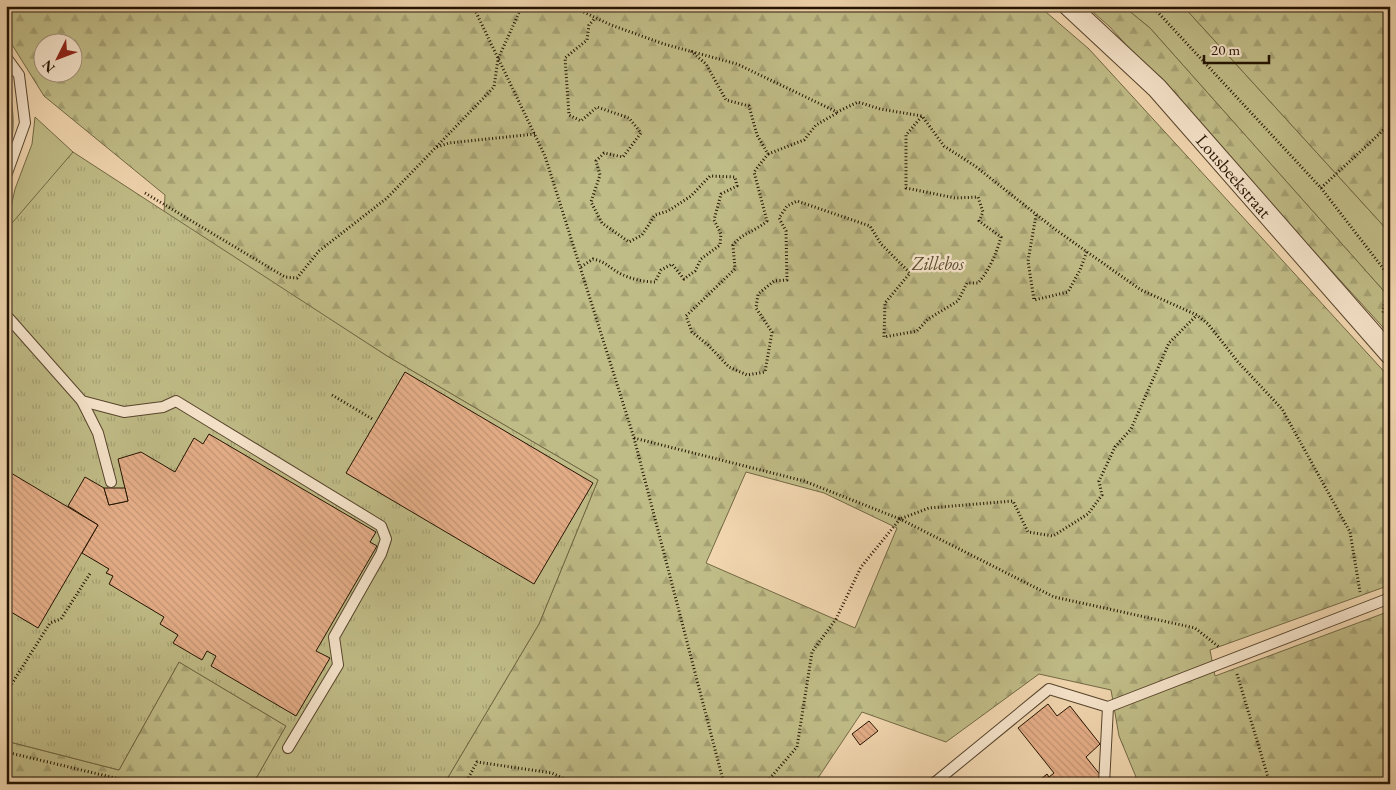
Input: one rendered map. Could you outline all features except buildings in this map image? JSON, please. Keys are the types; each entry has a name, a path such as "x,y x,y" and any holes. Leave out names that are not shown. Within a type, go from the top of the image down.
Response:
{"street":[{"name":"Lousbeekstraat","path":"1070,6 1157,88 1390,354"}],"lane":[{"path":"6,57 19,75 25,123 6,176"},
{"path":"6,316 82,401 98,433 111,482"},
{"path":"82,401 124,412 163,407 176,401 381,526 386,539 381,554 334,637 338,665 288,748"},
{"path":"933,784 1049,689 1108,707 1232,657 1390,598"},
{"path":"1104,784 1108,707"}],"path":[{"path":"473,6 545,156 634,438 724,784"},
{"path":"145,193 285,277 296,278 319,251 387,198 494,87 498,60 522,6"},
{"path":"571,6 596,18 664,44 738,64 837,112"},
{"path":"1152,6 1321,188 1389,276 1382,318"},
{"path":"580,267 593,259 605,262 620,274 644,282 656,282 661,270 672,264 684,278 695,271 702,259 720,246 721,234 714,220 721,194 737,186 735,177 710,176 691,196 668,211 655,215 642,235 629,242 602,223 591,202 600,175 596,161 604,153 623,157 641,133 629,118 597,106 581,121 569,115 565,58 587,40 589,25 596,18"},
{"path":"690,51 706,64 726,100 749,106 756,135 768,154"},
{"path":"922,116 906,135 906,188 956,198 978,197 983,212 979,221 1000,237 998,248 985,275 978,283 967,283 958,301 928,319 917,331 884,337 885,303 910,272 882,244 870,226 797,201 786,206 779,218 786,231 787,280 774,281 758,294 756,308 772,332 765,372 747,375 728,366 708,345 692,332 686,316 726,280 735,269 733,245 743,233 757,230 767,221 754,172 768,154 804,140 816,125 858,102 880,109 922,116 944,146 975,166 1036,215 1141,290 1197,315 1208,324 1238,362 1282,409 1350,532 1362,608"},
{"path":"1321,188 1390,124"},
{"path":"436,148 449,143 535,134"},
{"path":"1036,215 1028,261 1034,300 1068,292 1080,270 1087,251"},
{"path":"765,784 798,747 812,652 836,619 861,567 900,519 929,508 1013,501 1028,532 1053,536 1081,520 1088,514 1102,495 1099,481 1115,447 1131,429 1170,342 1197,315"},
{"path":"332,395 374,420"},
{"path":"634,438 804,481 900,519 1054,597 1195,628 1232,657 1270,784"},
{"path":"6,693 50,623 61,619 91,572"},
{"path":"6,752 140,784"},
{"path":"465,784 477,762 552,773 574,784"}],"green space":[{"name":"Zillebos","path":"6,6 1039,6 1089,49 1390,378 1390,585 1210,650 1215,676 1390,611 1390,784 1135,784 1136,777 1119,736 1111,690 1039,674 946,742 862,712 814,784 444,784 539,624 598,480 387,356 164,213 165,195 44,96 35,82 82,82 82,32 32,32 32,77 6,35","holes":["746,472 824,493 897,528 855,628 706,563"]},
{"path":"1086,6 1123,6 1150,28 1390,298 1390,335 1110,27"},
{"path":"1123,6 1183,6 1390,233 1390,298 1150,28"},
{"path":"1183,6 1390,6 1390,233"},
{"path":"6,79 11,99 13,130 6,160"},
{"path":"35,117 73,152 49,219 6,230 15,189 32,144"},
{"path":"73,152 387,356 598,480 539,624 444,784 253,784 286,726 179,662 119,770 6,741 6,230"},
{"path":"179,662 286,726 253,784 6,784 6,741 119,770"}]}
